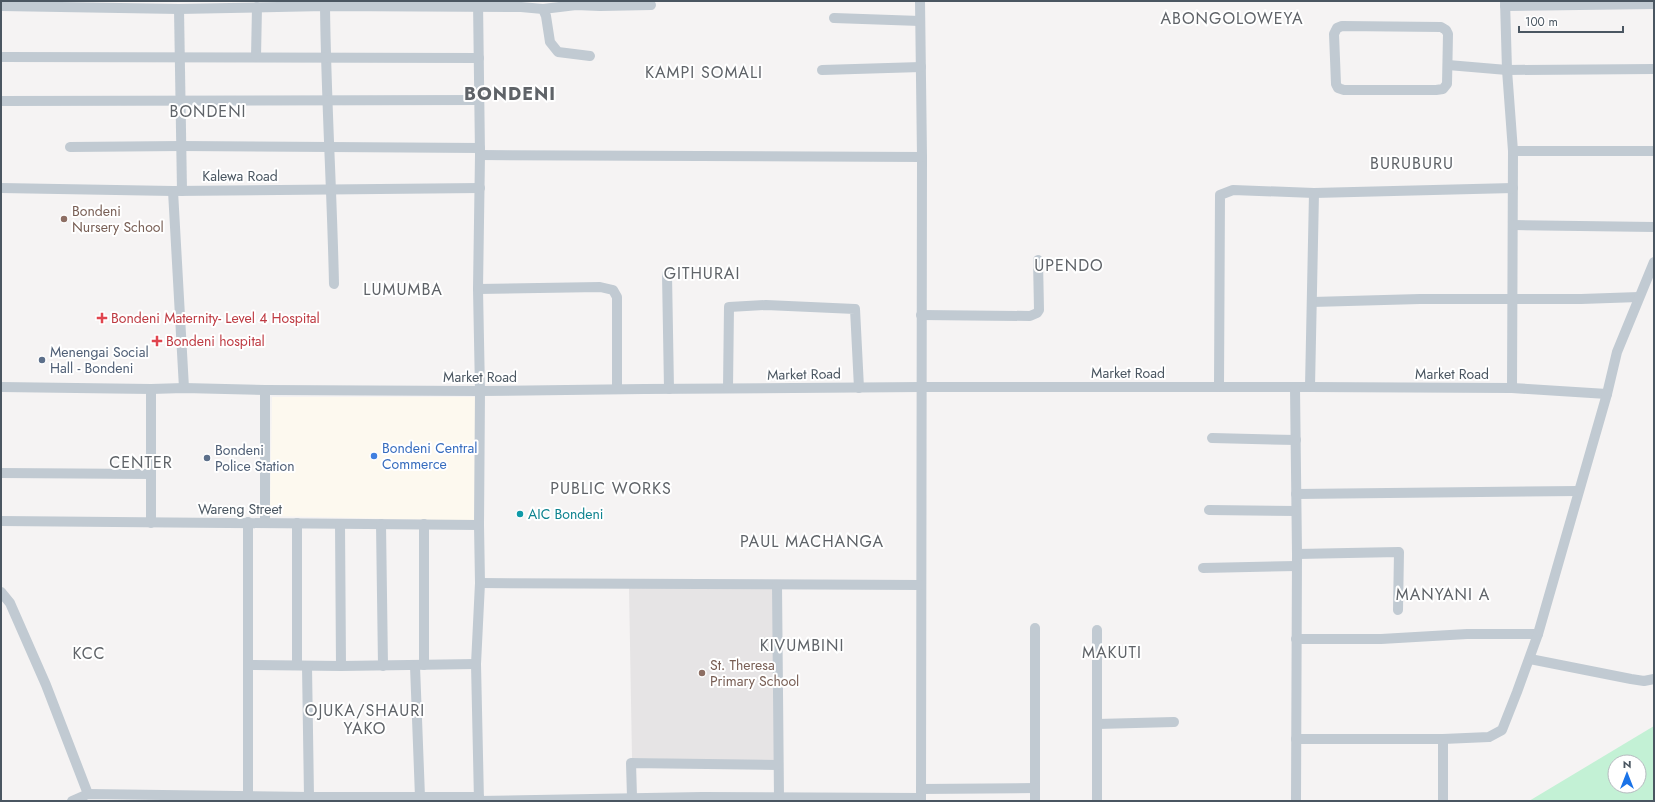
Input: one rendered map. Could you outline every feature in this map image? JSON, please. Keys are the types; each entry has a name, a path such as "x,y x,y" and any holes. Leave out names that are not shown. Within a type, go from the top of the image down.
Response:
{"street":[{"path":"920,1 922,157 920,387 921,796"},
{"path":"478,3 480,100 478,289 480,391 480,583 476,664 479,799"},
{"path":"1,6 179,9 213,5 257,7 478,3 543,9 576,5 651,5"},
{"path":"1512,388 1514,225 1513,151 1507,70 1505,4 1654,4"},
{"path":"325,6 334,284"},
{"path":"256,57 257,7"},
{"path":"179,9 181,56 181,146 177,191 184,388"},
{"path":"543,9 546,16 550,42 558,52 590,56"},
{"path":"834,18 920,21"},
{"path":"1342,26 1441,27 1446,30 1448,34 1448,65 1447,84 1443,89 1344,90 1338,88 1336,84 1334,34 1337,28 1342,26"},
{"path":"1,57 181,56 479,58"},
{"path":"1448,65 1507,70 1654,69"},
{"path":"822,70 921,67"},
{"path":"1,101 480,100"},
{"path":"70,147 330,146 480,152 922,157"},
{"path":"1513,151 1654,152"},
{"name":"Kalewa Road","path":"1,188 177,191 480,188"},
{"path":"1219,387 1220,195 1233,190 1314,194 1513,188"},
{"path":"1310,387 1314,194"},
{"path":"1514,225 1654,227"},
{"path":"921,315 1030,316 1037,314 1039,310 1038,260"},
{"path":"1296,739 1443,739 1489,737 1502,730 1530,659 1538,634 1607,394 1617,352 1654,262"},
{"path":"667,274 669,389"},
{"path":"478,289 600,287 613,290 617,297 617,389"},
{"path":"1312,302 1420,299 1513,300 1639,297"},
{"path":"728,388 729,307 766,305 855,309 859,388"},
{"name":"Market Road","path":"1,387 480,391 920,387 1310,387 1512,388 1607,394"},
{"path":"1295,388 1297,554 1296,801"},
{"path":"151,389 151,522"},
{"path":"265,390 265,522"},
{"path":"1212,438 1296,440"},
{"path":"1,473 151,474"},
{"path":"1296,494 1578,491"},
{"path":"1210,510 1296,512"},
{"name":"Wareng Street","path":"1,521 265,522 479,525"},
{"path":"248,522 248,799"},
{"path":"297,523 302,666 309,797"},
{"path":"340,524 341,666"},
{"path":"381,524 383,666"},
{"path":"420,797 420,665 424,524"},
{"path":"1297,554 1399,552 1398,610"},
{"path":"1203,568 1296,566"},
{"path":"480,583 921,585"},
{"path":"777,585 779,798"},
{"path":"1,592 10,603 46,685 88,794"},
{"path":"1035,628 1035,801"},
{"path":"1097,630 1097,801"},
{"path":"1296,639 1381,639 1467,634 1538,634"},
{"path":"1530,659 1631,679 1644,681 1654,679"},
{"path":"248,665 383,666 476,664"},
{"path":"1097,724 1174,722"},
{"path":"1443,739 1443,801"},
{"path":"632,797 631,763 778,765"},
{"path":"72,801 88,794 248,799 309,797 420,797 479,799 632,797 702,799 921,796 1035,788"}],"shaded area":[{"name":"Bondeni Central Commerce","path":"272,397 478,397 476,521 270,516"},
{"name":"St. Theresa Primary School","path":"629,588 774,588 774,762 632,758"}],"green space":[{"path":"1654,726 1654,801 1529,801 1607,754 1607,794 1647,794 1647,754 1607,754"}],"place":[{"name":"Bondeni Nursery School","path":"64,219"},
{"name":"Bondeni Maternity- Level 4 Hospital","path":"102,318"},
{"name":"Bondeni hospital","path":"157,341"},
{"name":"Menengai Social Hall - Bondeni","path":"42,360"},
{"name":"Bondeni Central Commerce","path":"374,456"},
{"name":"Bondeni Police Station","path":"207,458"},
{"name":"AIC Bondeni","path":"520,514"},
{"name":"St. Theresa Primary School","path":"702,673"}],"district":[{"name":"ABONGOLOWEYA","path":"1232,18"},
{"name":"KAMPI SOMALI","path":"704,72"},
{"name":"BONDENI","path":"510,94"},
{"name":"BONDENI","path":"208,111"},
{"name":"BURUBURU","path":"1412,163"},
{"name":"UPENDO","path":"1069,265"},
{"name":"GITHURAI","path":"702,273"},
{"name":"LUMUMBA","path":"403,289"},
{"name":"CENTER","path":"141,462"},
{"name":"PUBLIC WORKS","path":"611,488"},
{"name":"PAUL MACHANGA","path":"812,541"},
{"name":"MANYANI A","path":"1443,594"},
{"name":"KIVUMBINI","path":"802,645"},
{"name":"MAKUTI","path":"1112,652"},
{"name":"KCC","path":"89,653"},
{"name":"OJUKA/SHAURI YAKO","path":"365,719"}]}
